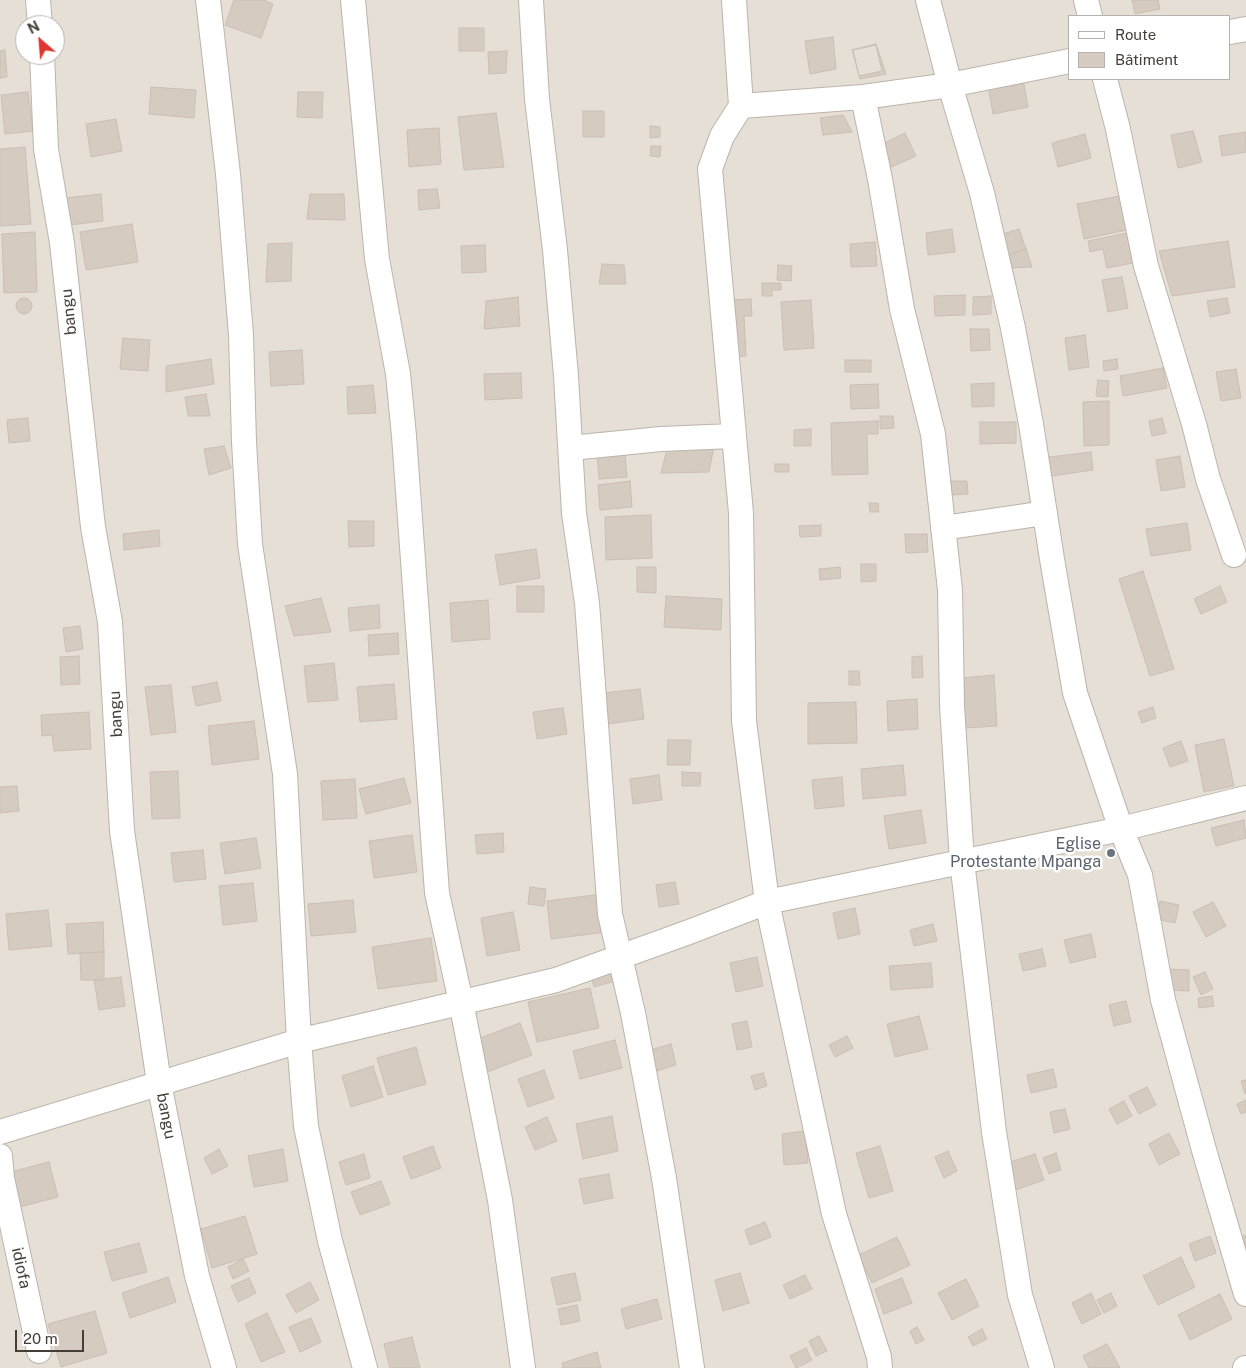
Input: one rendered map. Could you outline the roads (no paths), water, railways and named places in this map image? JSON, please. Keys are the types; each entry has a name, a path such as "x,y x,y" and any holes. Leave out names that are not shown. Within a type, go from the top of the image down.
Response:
{"street":[{"path":"38,0 39,15"},
{"path":"208,0 228,174 241,335 244,442 250,544 285,774 299,1041 306,1126 330,1241 365,1368"},
{"path":"353,0 377,259 398,374 404,436 437,893 461,1002 500,1200 523,1368"},
{"path":"531,0 537,99 554,250 571,448 574,513 586,603 610,914 621,956 664,1178 692,1368"},
{"path":"734,0 740,106 722,136 710,168 741,513 744,721 767,902 834,1214 879,1357 880,1368"},
{"path":"928,0 950,85 982,193 1013,328 1031,424 1075,693 1121,829 1140,875 1163,1000 1246,1294"},
{"path":"1086,0 1090,15"},
{"path":"1231,32 1246,29"},
{"path":"740,106 863,98 950,85 1068,61"},
{"name":"bangu","path":"42,65 46,149 62,243 94,528 110,622 122,831 159,1083 197,1276 224,1368"},
{"path":"1105,80 1118,129 1146,266 1194,424 1208,479 1234,555"},
{"path":"863,98 880,179 902,310 933,434 950,590 952,706 962,861 994,1132 1020,1295 1042,1368"},
{"path":"571,448 661,439 733,436"},
{"path":"943,528 1045,513"},
{"path":"0,1132 299,1041 556,980 767,902 1121,829 1246,798"},
{"name":"idiofa","path":"0,1156 2,1178 39,1351"}],"place":[{"name":"Eglise Protestante Mpanga","path":"1111,853"}]}
